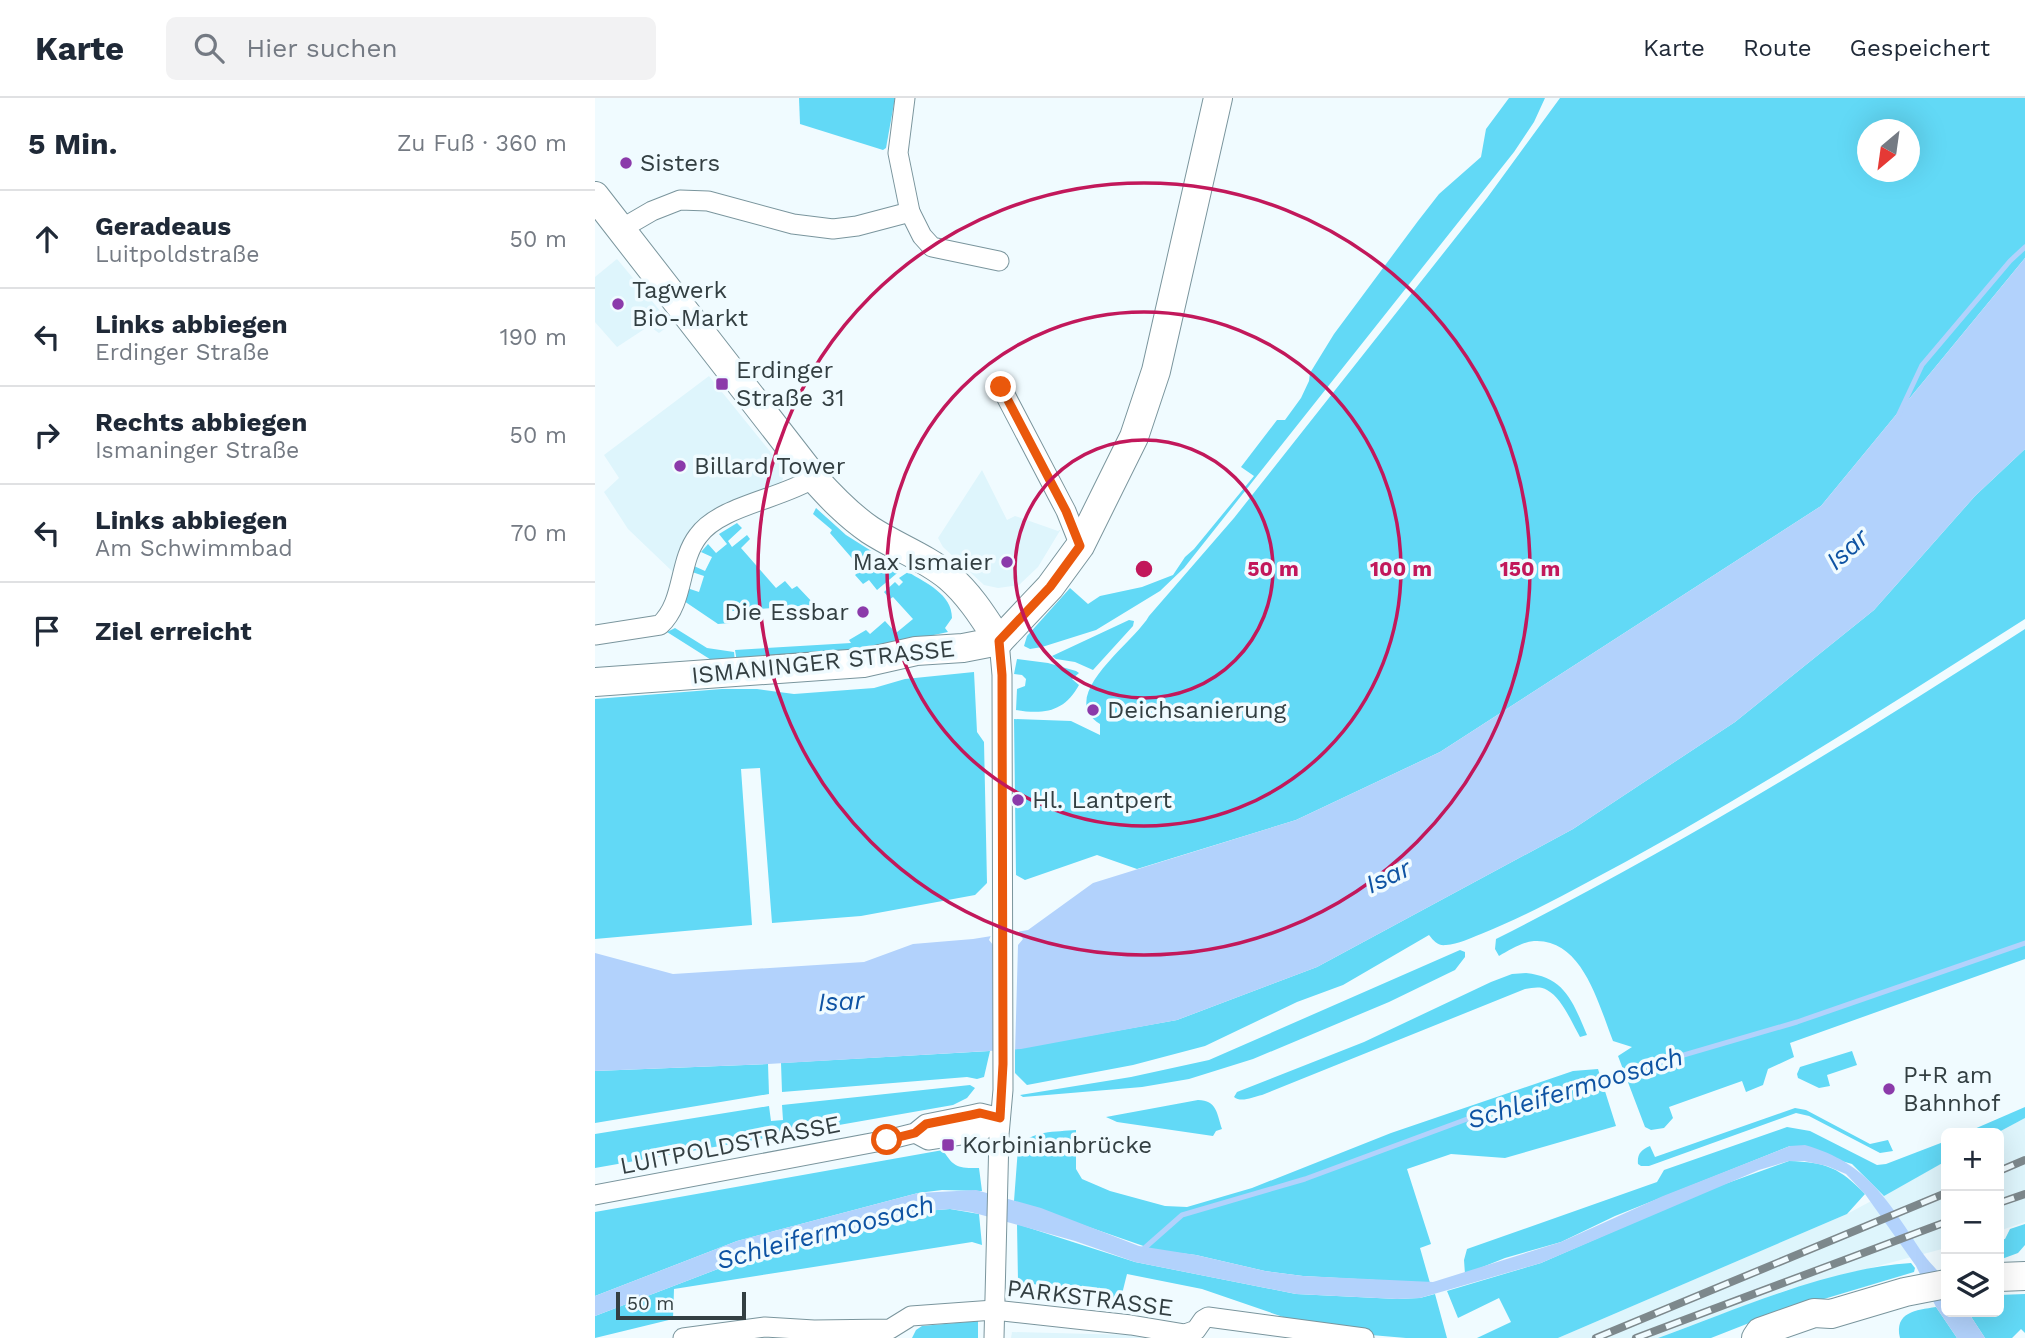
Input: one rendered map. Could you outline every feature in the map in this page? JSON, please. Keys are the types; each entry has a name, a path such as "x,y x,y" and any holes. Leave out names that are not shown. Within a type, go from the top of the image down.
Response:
{"street":[{"path":"905,98 898,153 910,212 922,236 932,247 999,261"},
{"path":"999,641 1050,587 1080,546 1129,448 1156,371 1218,98"},
{"path":"595,196 814,478 839,506 868,529 929,562 949,577 972,600 999,641 1002,675 1003,1064 994,1338"},
{"path":"621,229 652,211 680,201 708,201 793,224 833,229 857,226 910,212"},
{"path":"1001,387 1066,511 1080,546"},
{"path":"595,635 660,625 675,605 688,555 696,537 707,524 798,488 814,478"},
{"name":"ISMANINGER STRASSE","path":"595,682 863,663 916,651 963,648 999,641"},
{"name":"LUITPOLDSTRASSE","path":"595,1195 915,1133 926,1124 980,1113 1000,1118"},
{"path":"2004,1277 2025,1276"},
{"path":"1756,1338 1760,1332 1786,1321 1814,1313 1831,1314 1905,1292 1941,1285"},
{"name":"PARKSTRASSE","path":"683,1338 765,1327 893,1334 911,1316 994,1310 1131,1325 1185,1334 1196,1330 1208,1317 1364,1338"},
{"path":"1788,1338 1821,1326 1831,1314"}],"shaded area":[{"path":"799,98 895,98 886,148 883,150 800,124"},
{"path":"1509,98 1545,98 1534,122 1514,152 1184,568 1160,591 1096,630 1042,647 1030,649 1024,646 1027,636 1070,588 1088,604 1100,596 1142,587 1173,575 1185,557 1254,476 1241,467 1277,420 1285,420 1301,398 1310,373 1334,334 1439,194 1481,157 1486,129"},
{"path":"1560,98 2025,98 2025,258 1821,506 1440,752 1296,820 1137,869 1097,855 1025,880 1016,875 1014,719 1071,721 1100,735 1100,724 1089,712 1087,699 1092,685 1234,518 1487,198"},
{"path":"617,259 671,324 659,333 649,326 617,347 595,322 595,277"},
{"path":"709,376 785,473 782,481 774,487 704,516 684,539 674,573 628,529 604,492 619,478 604,455"},
{"path":"2025,449 2025,619 1858,725 1631,859 1539,908 1481,934 1443,945 1436,943 1429,935 1343,985 1297,1002 1205,1046 1133,1065 1027,1085 1015,1073 1015,1049 1177,1020 1317,967 1573,829 1735,722 1874,610 1975,496"},
{"path":"982,470 1007,520 1015,516 1058,531 1061,529 1038,567 1019,585 998,588 984,585 943,547 938,538"},
{"path":"816,508 846,535 873,552 857,564 830,533 832,530 813,514"},
{"path":"737,523 742,528 728,541 732,547 747,535 750,539 741,548 776,588 785,581 792,589 797,586 815,605 732,611 730,623 718,624 684,601 687,588 699,592 704,576 692,572 694,566 705,571 712,557 701,552 708,544 716,553 727,544 719,534"},
{"path":"878,555 902,569 877,590 869,580 863,584 855,575"},
{"path":"908,572 937,590 948,602 952,618 945,628 948,632 858,651 737,662 735,650 851,643 849,640 866,630 870,634 885,621 896,633 913,619 893,597 890,599 884,592 895,582 899,586 903,582 899,578"},
{"path":"1129,620 1134,621 1133,626 1093,670 1052,656"},
{"path":"675,628 707,648 734,652 735,662 716,663 667,632"},
{"path":"2025,629 2025,959 1790,1043 1794,1057 1768,1069 1763,1085 1746,1092 1742,1081 1669,1107 1673,1118 1664,1128 1651,1130 1645,1127 1618,1056 1632,1047 1613,1041 1595,993 1577,962 1565,950 1551,943 1534,941 1499,956 1495,949 1496,939 1698,830"},
{"path":"1017,659 1048,663 1076,671 1079,673 1072,679 1079,685 1061,706 1036,712 1016,710 1017,689 1025,686 1026,679 1022,675 1014,674"},
{"path":"974,672 977,732 984,742 987,883 975,895 861,916 772,923 760,768 741,769 752,925 595,939 595,699 722,689 757,689 794,694 874,688 905,679"},
{"path":"1460,950 1465,952 1465,957 1455,970 1389,1002 1253,1059 1189,1079 1142,1087 1023,1097 1020,1095 1131,1077 1209,1060"},
{"path":"1526,973 1550,980 1566,993 1587,1035 1580,1037 1566,1011 1547,990 1525,989 1262,1095 1244,1100 1234,1097 1237,1092 1364,1042 1491,982 1512,974"},
{"path":"990,1051 984,1077 977,1079 967,1077 782,1092 781,1063"},
{"path":"1852,1051 1857,1065 1827,1075 1830,1086 1819,1088 1798,1078 1800,1067"},
{"path":"768,1064 769,1094 595,1123 595,1071"},
{"path":"1598,1069 1616,1126 1505,1158 1451,1154 1407,1169 1431,1244 1420,1248 1430,1283 1303,1276 1265,1271 1196,1255 1155,1250 1014,1201 1018,1148 1029,1138 1044,1133 1076,1130 1076,1169 1082,1179 1110,1191 1165,1206 1187,1207 1252,1188 1391,1133 1573,1071"},
{"path":"970,1085 975,1088 967,1098 953,1105 595,1168 595,1134 769,1106 771,1121 783,1120 782,1105"},
{"path":"1198,1100 1209,1102 1217,1113 1222,1129 1216,1131 1213,1136 1117,1122 1106,1117"},
{"path":"2025,1107 2025,1118 2004,1129 1977,1128"},
{"path":"1795,1108 1806,1110 1870,1144 1888,1140 1893,1151 1880,1153 1809,1116 1796,1113 1649,1166 1638,1164 1640,1153 1650,1146 1655,1157"},
{"path":"2025,1118 2025,1222 2004,1229 2004,1191 2004,1129"},
{"path":"1787,1127 1810,1131 1877,1165 1941,1143 1941,1164 1884,1196 1852,1164 1790,1146 1615,1216 1561,1242 1505,1258 1465,1274 1464,1260 1467,1249 1657,1182 1664,1170"},
{"path":"943,1150 957,1166 979,1168 982,1191 942,1190 918,1193 737,1241 595,1296 595,1212"},
{"path":"1789,1161 1831,1168 1848,1178 1865,1194 1847,1214 1558,1338 1477,1338 1511,1322 1499,1298 1458,1318 1447,1291 1541,1263 1708,1190"},
{"path":"1941,1164 1941,1249 1787,1290 1658,1338 1558,1338 1847,1214"},
{"path":"950,1209 979,1214 982,1245 972,1242 674,1289 673,1319 595,1338 595,1316 744,1259 925,1211"},
{"path":"1017,1224 1135,1262 1296,1294 1397,1299 1435,1294 1447,1338 1371,1335 1292,1320 1202,1289 1127,1274 1122,1294 1124,1301 1033,1284 1030,1297 1022,1292 1018,1281"},
{"path":"2025,1224 2025,1245 2018,1253 2004,1258 2004,1239 2010,1229"},
{"path":"1911,1263 1915,1268 1914,1272 1767,1316 1711,1338 1658,1338 1815,1282 1848,1273"},
{"path":"2025,1294 2025,1333 2021,1329 2012,1338 1985,1338 1971,1317 2004,1317 2004,1295"},
{"path":"1936,1307 1957,1338 1900,1338 1900,1323 1914,1311"},
{"path":"978,1321 978,1338 912,1338 922,1326"},
{"path":"1012,1332 1132,1335 1143,1338 1011,1338"}],"water":[{"name":"Isar","path":"2025,258 2025,449 1975,496 1874,610 1735,722 1573,829 1317,967 1177,1020 1021,1049 595,1071 595,953 673,974 864,962 913,944 973,939 1028,930 1093,883 1296,820 1440,752 1821,506"},
{"path":"1805,1145 1846,1162 1875,1187 1941,1275 1941,1314 1916,1266 1865,1194 1846,1174 1827,1166 1789,1161 1759,1170 1541,1263 1420,1298 1296,1294 1135,1262 1075,1241 971,1212 950,1209 925,1211 744,1259 595,1316 595,1296 737,1241 918,1193 976,1190 1041,1208 1139,1246 1303,1276 1433,1282 1561,1242 1663,1196 1790,1146"},
{"path":"1943,1317 1971,1317 1985,1338 1957,1338"}],"pier":[{"path":"1019,928 1023,939 1018,945 1015,1053 993,1054 993,945 989,940 992,933"}],"waterway":[{"path":"1899,414 1922,365 2025,247"},
{"name":"Schleifermoosach","path":"1140,1252 1182,1215 1305,1179 1478,1115 1797,1022 2025,943"}],"railway":[{"path":"2004,1169 2025,1160"},
{"path":"2004,1201 2025,1194"},
{"path":"1596,1338 1941,1195"},
{"path":"1636,1338 1941,1224"}],"place":[{"name":"Sisters","path":"626,163"},
{"name":"Tagwerk Bio-Markt","path":"618,304"},
{"name":"Erdinger Straße 31","path":"722,384"},
{"name":"Billard Tower","path":"680,466"},
{"name":"Max Ismaier","path":"1007,562"},
{"name":"Die Essbar","path":"863,612"},
{"name":"Deichsanierung","path":"1093,710"},
{"name":"Hl. Lantpert","path":"1018,800"},
{"name":"P+R am Bahnhof","path":"1889,1089"},
{"name":"Korbinianbrücke","path":"948,1145"}],"route":[{"path":"887,1140 915,1133 926,1124 980,1113 1000,1118 1003,1064 1002,675 999,641 1050,587 1080,546 1066,511 1001,387"}]}
